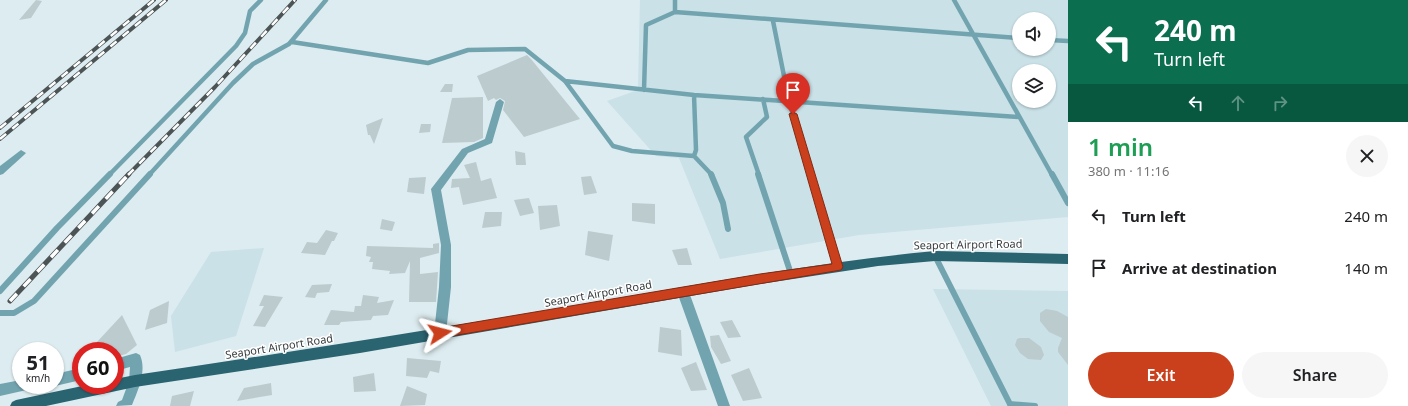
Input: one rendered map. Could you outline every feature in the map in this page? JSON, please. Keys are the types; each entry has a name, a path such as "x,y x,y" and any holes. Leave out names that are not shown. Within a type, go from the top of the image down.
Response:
{"main road":[{"name":"Seaport Airport Road","path":"16,406 135,382 878,261 935,256 1068,259"}],"street":[{"path":"440,333 445,287 446,245 436,189 465,151 489,141 500,102"},
{"path":"0,171 21,153"},
{"path":"683,292 724,406"},
{"path":"122,406 126,405 135,382 136,359 124,362"},
{"path":"0,390 12,388"}],"lane":[{"path":"0,291 62,222 236,46 245,33 245,27 250,11 261,0"},
{"path":"0,313 14,313 23,310 34,301 245,71 253,64 292,42 326,0"},
{"path":"675,0 675,12"},
{"path":"954,0 1068,203"},
{"path":"644,90 646,25 675,12 773,21 1012,38"},
{"path":"773,21 789,101 838,267"},
{"path":"1056,40 1068,41"},
{"path":"292,42 428,63 468,50 518,48 525,50 565,81 613,146 632,151 694,156 712,178 723,203 728,229"},
{"path":"565,81 694,95 1019,118"},
{"path":"694,95 696,150 694,156"},
{"path":"763,99 767,117 746,137 791,274"},
{"path":"935,256 1010,405 1035,406"}],"shaded area":[{"path":"640,0 1068,0 1068,217 859,235 720,259 679,158 656,156 607,101 638,90"},
{"path":"264,248 236,336 175,352 171,316 211,252"},
{"path":"933,289 1068,291 1068,406 991,406"}],"building":[{"path":"36,0 42,1 31,18 19,20"},
{"path":"527,55 580,119 524,137 503,110 505,101 500,98 496,100 494,98 488,101 477,76"},
{"path":"445,84 453,84 452,92 440,92"},
{"path":"483,97 483,138 474,142 442,143 452,98"},
{"path":"383,118 374,144 370,135 368,135 366,125"},
{"path":"421,124 431,124 430,132 419,133"},
{"path":"515,151 525,153 526,165 516,165"},
{"path":"476,162 481,181 491,178 497,198 463,205 459,187 451,188 452,179 470,178 464,165"},
{"path":"591,176 597,193 584,195 581,177"},
{"path":"426,177 424,194 407,192 409,178"},
{"path":"529,198 534,213 520,216 514,200"},
{"path":"632,203 655,204 655,224 632,221"},
{"path":"557,205 560,226 540,230 538,206"},
{"path":"485,212 502,212 501,226 482,228"},
{"path":"382,219 395,222 392,231 380,229"},
{"path":"326,230 338,233 325,255 301,253 307,242 317,243"},
{"path":"588,231 613,235 609,261 585,255"},
{"path":"439,243 439,253 420,258 420,274 438,272 436,302 409,302 410,261 405,273 389,274 390,271 372,269 373,262 369,262 371,257 366,256 367,246 433,248 433,244"},
{"path":"687,248 692,265 678,265 672,250"},
{"path":"332,284 329,292 317,293 315,298 305,297 312,285"},
{"path":"264,295 283,297 265,327 253,326 264,306 259,306"},
{"path":"363,295 379,297 377,303 394,300 388,315 373,316 371,320 341,322 339,325 324,325 331,310 354,312 355,306 361,306"},
{"path":"169,301 167,323 145,330 150,310"},
{"path":"1046,309 1057,311 1068,317 1068,365 1058,352 1062,338 1049,332 1040,321 1040,313"},
{"path":"122,315 137,345 124,355 124,342 97,342"},
{"path":"732,320 741,337 728,338 720,322"},
{"path":"660,327 681,330 682,356 658,352"},
{"path":"719,335 731,361 721,364 711,347 710,336"},
{"path":"1029,338 1041,347 1044,355 1041,360 1028,359 1020,353 1015,345 1017,339"},
{"path":"407,358 441,361 439,373 430,371 427,378 406,376"},
{"path":"696,362 707,390 691,391 681,368"},
{"path":"749,368 762,398 743,401 731,375"},
{"path":"374,373 376,391 354,392 353,377"},
{"path":"271,383 272,395 237,401 244,388"},
{"path":"407,386 427,394 425,405 400,406"},
{"path":"194,391 190,406 170,406 172,396"}],"railway":[{"path":"0,128 154,0"},
{"path":"0,139 166,0"},
{"path":"128,175 215,87 295,0"},
{"path":"10,301 129,174"}],"route":[{"path":"440,333 838,267 793,114"}]}
